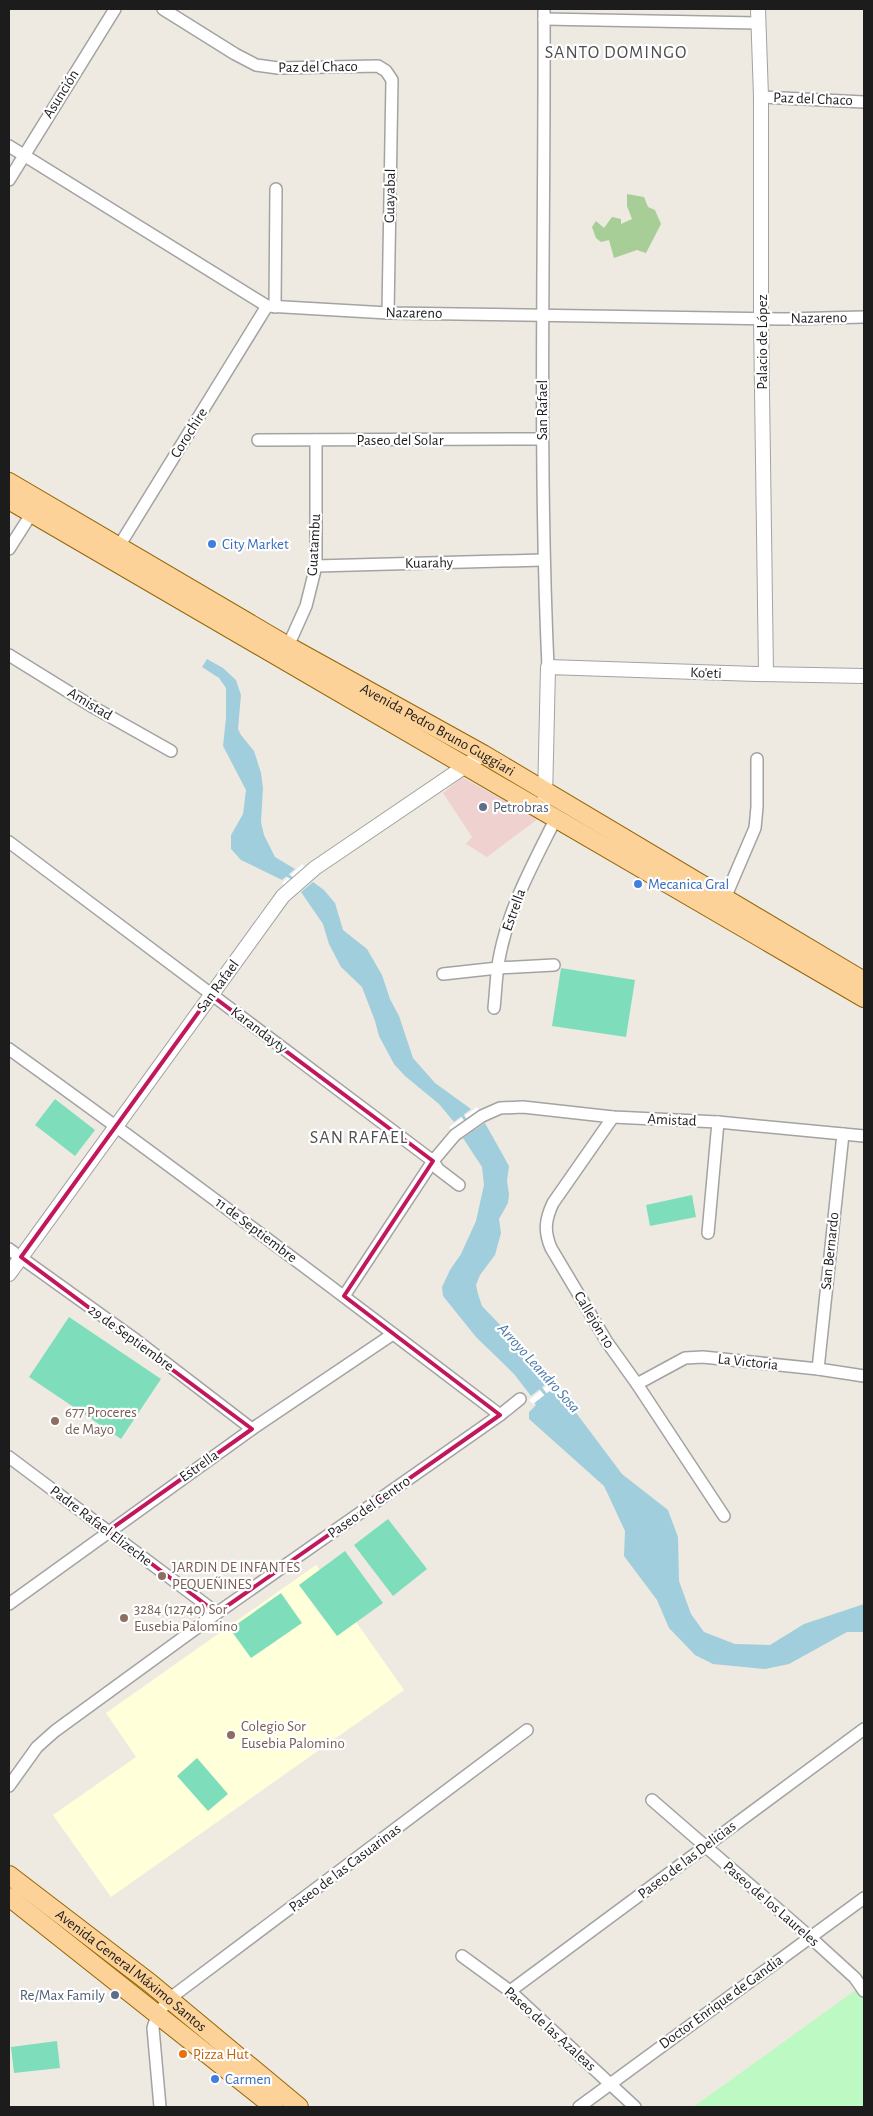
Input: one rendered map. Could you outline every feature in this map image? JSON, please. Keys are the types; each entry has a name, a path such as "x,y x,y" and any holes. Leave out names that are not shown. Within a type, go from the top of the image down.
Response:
{"main road":[{"name":"Avenida Pedro Bruno Guggiari","path":"9,482 36,507 466,766 864,998"},
{"name":"Avenida Pedro Bruno Guggiari","path":"9,500 36,507"},
{"name":"Avenida Pedro Bruno Guggiari","path":"115,553 483,754 864,980"},
{"name":"Avenida General Máximo Santos","path":"9,1875 163,2007 274,2107"},
{"name":"Avenida General Máximo Santos","path":"9,1897 299,2107"}],"street":[{"name":"Asunción","path":"9,180 115,9"},
{"name":"Paz del Chaco","path":"164,9 235,54 256,65 278,68 378,66 386,71 392,80"},
{"name":"Palacio de López","path":"758,9 761,97 761,318 766,674"},
{"path":"544,14 757,23"},
{"name":"San Rafael","path":"544,14 542,439 543,560 548,667 545,791 550,815"},
{"name":"Guayabal","path":"388,313 392,80"},
{"name":"Paz del Chaco","path":"761,97 864,102"},
{"name":"Nazareno","path":"9,146 271,307 388,313 761,318 864,317"},
{"path":"271,307 276,189"},
{"name":"Corochire","path":"115,553 271,307"},
{"name":"Paseo del Solar","path":"258,440 542,439"},
{"name":"Guatambu","path":"288,646 306,606 316,566 316,440"},
{"path":"9,549 36,507"},
{"name":"Kuarahy","path":"316,566 543,560"},
{"name":"Amistad","path":"9,655 93,707 172,751"},
{"name":"Ko'eti","path":"548,667 864,676"},
{"name":"San Rafael","path":"9,1274 283,896 316,868 483,754"},
{"path":"725,898 755,828 757,759"},
{"name":"Estrella","path":"494,1008 498,968 507,926 517,896 550,815"},
{"name":"Karandayty","path":"9,842 433,1162 438,1169 459,1185"},
{"path":"443,974 498,968 554,965"},
{"name":"11 de Septiembre","path":"9,1049 117,1126 500,1415"},
{"name":"Amistad","path":"433,1162 455,1135 482,1116 500,1108 516,1107 613,1117 718,1122 864,1136"},
{"name":"Callejón 10","path":"613,1117 553,1203 546,1218 545,1234 551,1248 607,1342 724,1516"},
{"path":"708,1232 718,1122"},
{"name":"San Bernardo","path":"818,1369 843,1134"},
{"path":"344,1296 433,1162"},
{"name":"29 de Septiembre","path":"9,1249 136,1340 252,1429"},
{"name":"Estrella","path":"9,1604 252,1429 393,1334"},
{"name":"La Victoria","path":"637,1384 685,1358 818,1369 864,1376"},
{"name":"Paseo del Centro","path":"9,1786 37,1748 55,1731 217,1613 500,1415 520,1399"},
{"name":"Padre Rafael Elizeche","path":"9,1457 217,1613"},
{"name":"Paseo de las Delicias","path":"510,1991 864,1729"},
{"name":"Paseo de las Casuarinas","path":"163,2007 528,1730"},
{"name":"Paseo de los Laureles","path":"652,1800 810,1937 854,1978 864,1991"},
{"name":"Doctor Enrique de Gandia","path":"579,2107 864,1898"},
{"name":"Paseo de las Azaleas","path":"462,1956 510,1991 635,2107"},
{"path":"160,2107 152,2033 163,2007"}],"highlighted area":[{"path":"211,995 433,1161 344,1296 500,1415 217,1613 108,1531 252,1429 21,1257"}],"shaded area":[{"path":"462,777 538,819 487,857 466,844 472,837 443,793"},
{"name":"Colegio Sor Eusebia Palomino","path":"316,1565 404,1690 111,1897 53,1815 136,1757 106,1713"}],"green space":[{"path":"627,194 644,197 648,207 655,210 661,224 646,253 637,250 614,258 609,240 601,242 596,238 592,227 596,221 604,228 612,217 621,219 621,224 632,219 627,206"},
{"path":"561,968 635,980 626,1037 552,1026"},
{"path":"55,1099 95,1130 75,1156 35,1125"},
{"path":"692,1195 696,1217 650,1226 646,1205"},
{"path":"69,1317 161,1379 121,1439 29,1377"},
{"path":"388,1519 427,1569 393,1596 354,1545"},
{"path":"345,1551 383,1603 337,1636 299,1585"},
{"path":"281,1593 302,1623 251,1658 230,1629"},
{"path":"197,1758 228,1794 208,1811 177,1776"},
{"path":"9,1885 147,1993 147,1995 9,1889"},
{"path":"860,1987 864,1992 864,2107 693,2107"},
{"path":"57,2041 60,2068 14,2073 11,2047"}],"water":[{"path":"207,659 223,668 236,680 241,695 238,729 254,751 261,773 263,788 261,822 264,835 275,857 295,869 282,880 241,860 231,849 231,835 243,814 246,790 223,746 226,718 226,688 219,678 202,667"},
{"path":"313,882 324,890 335,903 343,930 367,949 382,975 390,999 399,1016 413,1058 435,1083 471,1109 454,1122 439,1104 405,1076 394,1064 379,1036 362,987 341,967 329,944 323,924 301,892"},
{"path":"485,1123 509,1166 507,1181 509,1194 508,1203 499,1219 501,1233 495,1255 480,1275 476,1285 482,1306 505,1330 524,1360 546,1384 531,1396 514,1374 476,1337 443,1296 442,1287 450,1270 461,1254 476,1221 484,1185 482,1167 463,1138"},
{"path":"551,1388 565,1398 622,1474 668,1510 678,1537 679,1581 691,1614 704,1632 735,1644 770,1645 804,1624 864,1604 864,1632 847,1632 789,1664 765,1669 713,1664 695,1655 669,1628 657,1600 624,1556 625,1531 604,1486 529,1419 529,1412 536,1405 533,1401"}],"pier":[{"path":"302,864 315,877 294,896 282,883"},
{"path":"477,1107 486,1120 457,1139 449,1127"},
{"path":"553,1381 556,1386 533,1404 529,1400"}],"waterway":[{"name":"Arroyo Leandro Sosa","path":"284,873 296,881"},
{"name":"Arroyo Leandro Sosa","path":"460,1112 475,1134"},
{"name":"Arroyo Leandro Sosa","path":"538,1385 547,1396"}],"place":[{"name":"City Market","path":"212,544"},
{"name":"Petrobras","path":"483,807"},
{"name":"Mecanica Gral","path":"638,884"},
{"name":"677 Proceres de Mayo","path":"55,1421"},
{"name":"JARDIN DE INFANTES PEQUEÑINES","path":"162,1576"},
{"name":"3284 (12740) Sor Eusebia Palomino","path":"124,1618"},
{"name":"Colegio Sor Eusebia Palomino","path":"231,1735"},
{"name":"Re/Max Family","path":"115,1995"},
{"name":"Pizza Hut","path":"183,2054"},
{"name":"Carmen","path":"215,2079"}],"district":[{"name":"SANTO DOMINGO","path":"616,53"},
{"name":"SAN RAFAEL","path":"359,1138"}]}
